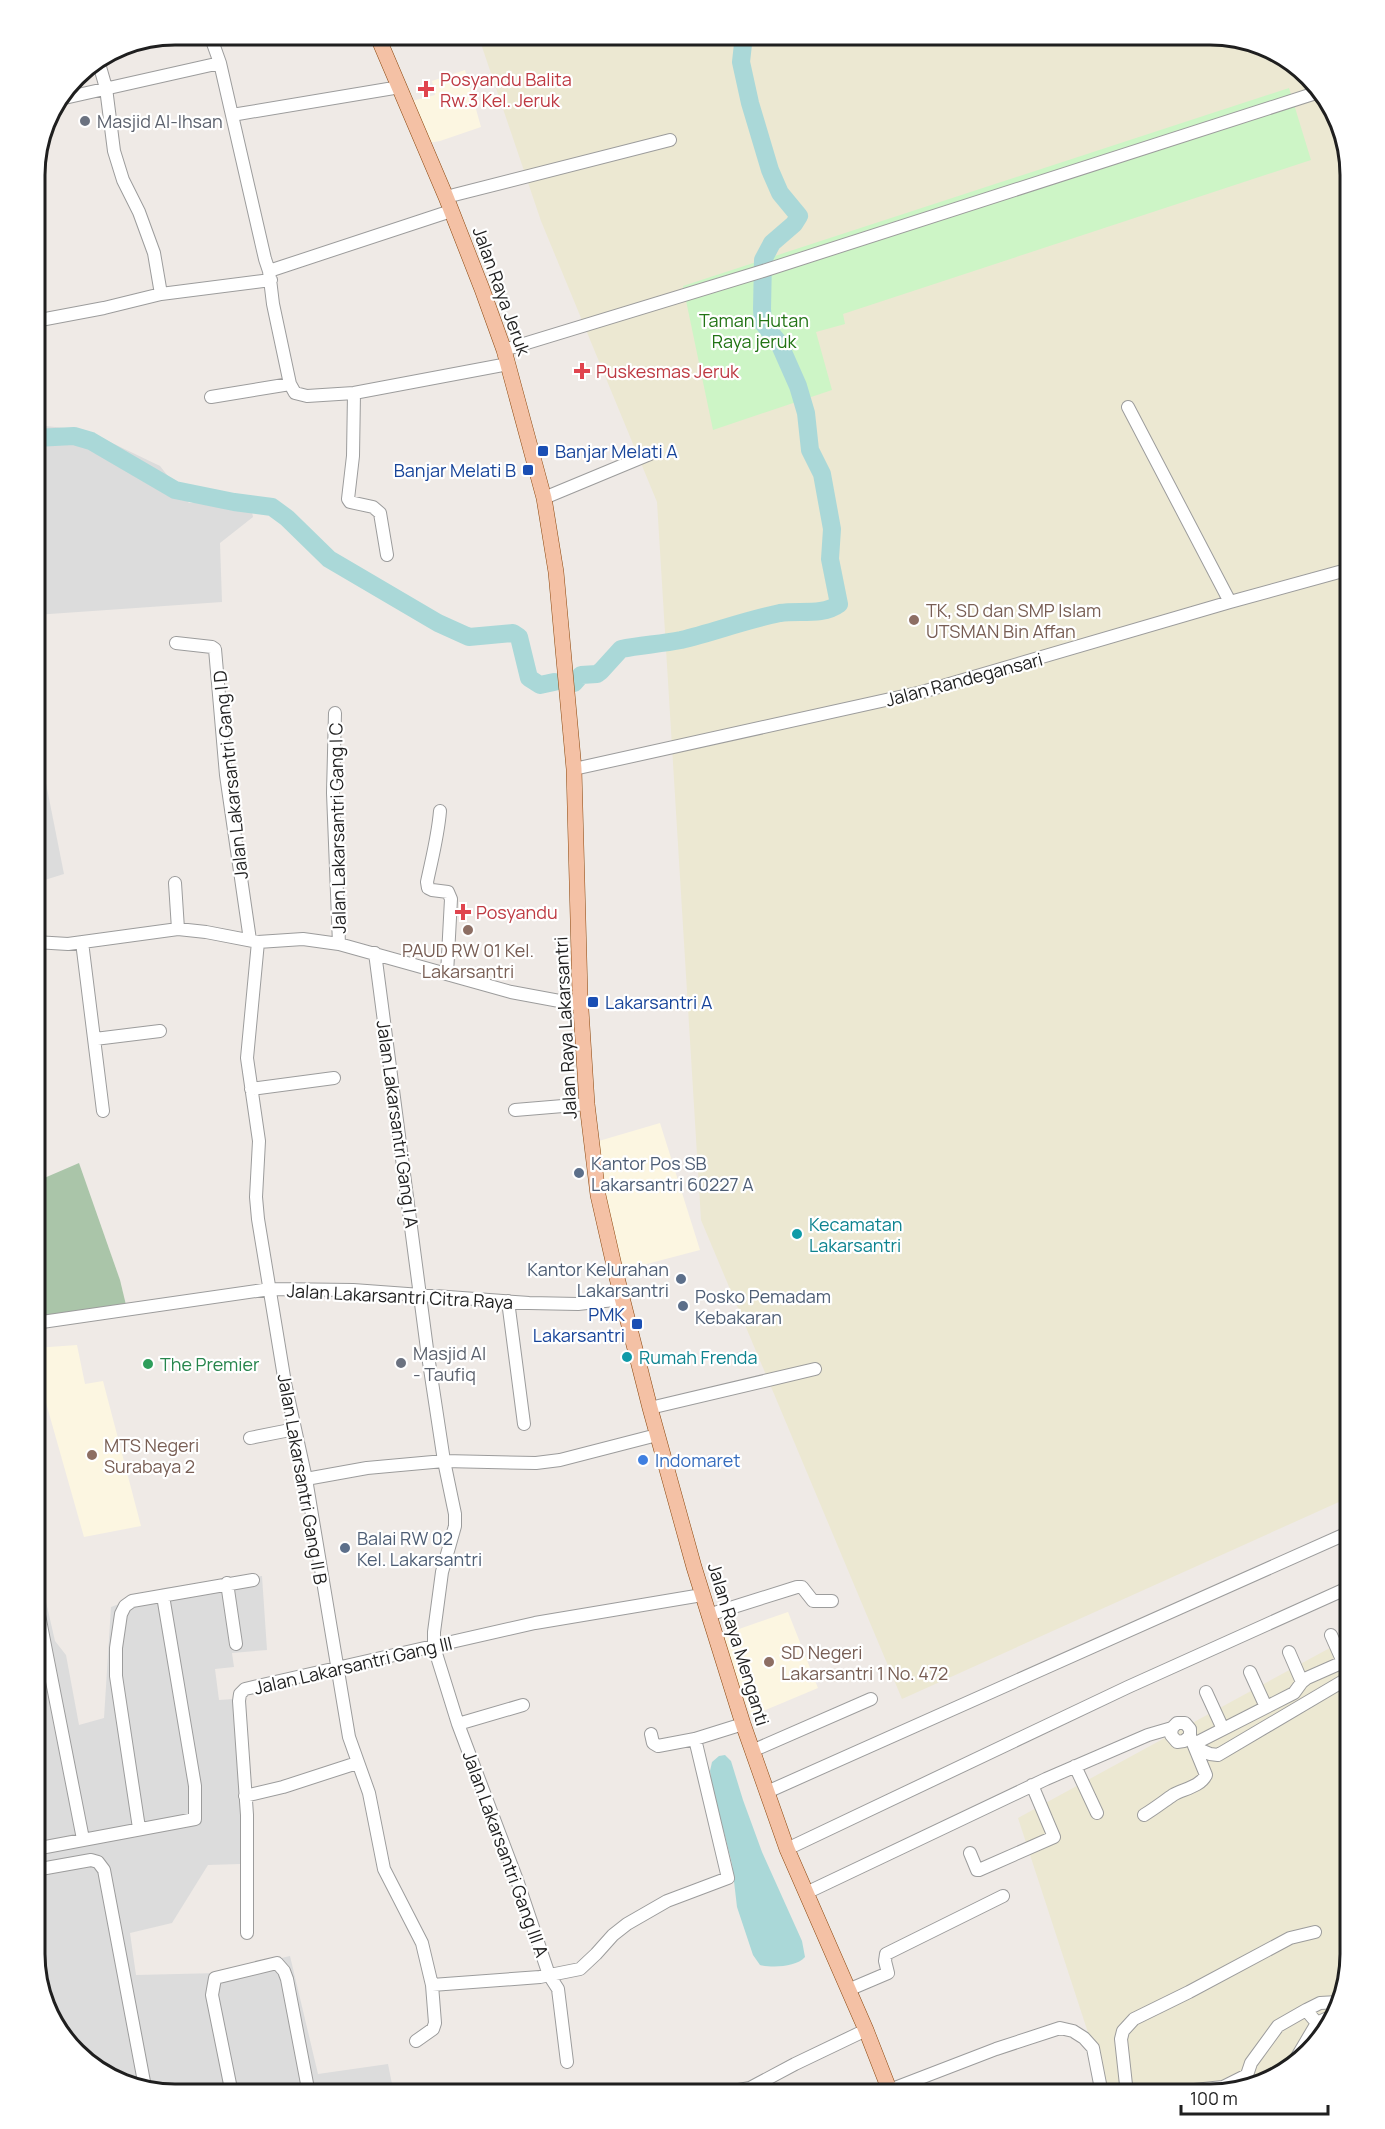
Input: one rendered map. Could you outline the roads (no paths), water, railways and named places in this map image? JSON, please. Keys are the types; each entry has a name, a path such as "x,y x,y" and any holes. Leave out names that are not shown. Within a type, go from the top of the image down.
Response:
{"main road":[{"name":"Jalan Raya Jeruk","path":"382,45 449,204 506,357 544,498 555,572"},
{"name":"Jalan Raya Lakarsantri","path":"555,572 574,770 581,1005 587,1104 598,1195 623,1299"},
{"name":"Jalan Raya Menganti","path":"623,1299 657,1435 702,1595 743,1724 787,1849 866,2030 884,2084"}],"street":[{"path":"214,45 270,275 273,304 290,384 295,393 307,396 354,393 506,357 763,271 1312,94"},
{"path":"72,96 220,63"},
{"path":"101,69 106,88 114,151 123,180 139,212 154,253 161,294"},
{"path":"232,115 400,87"},
{"path":"45,319 161,294 270,275 449,204 670,140"},
{"path":"211,397 290,384"},
{"path":"354,393 353,456 348,499 350,502 373,507 380,513 387,555"},
{"path":"1128,407 1230,602"},
{"path":"544,498 650,454"},
{"name":"Jalan Randegansari","path":"574,770 922,692 1230,602 1340,573"},
{"name":"Jalan Lakarsantri Gang I D","path":"176,644 215,649 226,775 254,941"},
{"name":"Jalan Lakarsantri Gang I C","path":"335,713 333,793 339,944"},
{"path":"440,811 438,839 433,849 427,882 428,888 448,892 452,899 447,974"},
{"path":"175,883 178,929"},
{"name":"Jalan Lakarsantri Gang I C","path":"45,943 68,944 178,929 254,941 303,939 339,944 375,953 511,992 581,1005"},
{"name":"Jalan Lakarsantri Gang II B","path":"254,941 248,1051 259,1141 256,1197 258,1219 285,1383 306,1479 344,1713 357,1763 369,1793 384,1869 422,1943 432,1985 435,2023 433,2029 416,2041"},
{"path":"82,942 103,1111"},
{"name":"Jalan Lakarsantri Gang I A","path":"375,953 444,1461 454,1505 455,1526 442,1572 434,1647"},
{"path":"95,1039 159,1031"},
{"path":"251,1089 334,1078"},
{"path":"515,1110 587,1104"},
{"name":"Jalan Lakarsantri Citra Raya","path":"45,1322 270,1289 353,1290 578,1304 623,1299"},
{"path":"508,1301 524,1424"},
{"path":"650,1408 815,1369"},
{"path":"250,1438 295,1429"},
{"path":"306,1479 367,1468 444,1461 536,1464 560,1461 657,1435"},
{"path":"767,1792 1340,1536"},
{"path":"139,1828 116,1676 116,1648 121,1614 125,1606 132,1601 253,1580"},
{"path":"227,1583 236,1644"},
{"path":"708,1615 797,1587 802,1587 813,1601 832,1601"},
{"path":"787,1849 1128,1688 1340,1592"},
{"name":"Jalan Lakarsantri Gang III","path":"248,1933 248,1815 240,1694 245,1689 535,1623 702,1595"},
{"path":"45,1847 195,1819 195,1786 163,1596"},
{"path":"1331,1635 1340,1650"},
{"name":"Jalan Lakarsantri Gang III A","path":"434,1647 458,1724 517,1880 549,1974 561,1997 567,2062"},
{"path":"1289,1652 1302,1682"},
{"path":"45,1655 83,1839"},
{"path":"1193,1743 1294,1693 1302,1682 1340,1664"},
{"path":"1250,1672 1266,1707"},
{"path":"1193,1743 1210,1754 1218,1755 1340,1683"},
{"path":"1206,1692 1223,1729"},
{"path":"752,1751 871,1699"},
{"path":"458,1724 523,1705"},
{"path":"806,1893 1032,1785 1148,1735 1172,1728 1177,1723 1185,1724 1190,1729 1206,1775 1203,1781 1173,1795 1144,1815"},
{"path":"651,1734 653,1743 658,1746 695,1739 743,1724"},
{"path":"432,1985 540,1977 580,1969 627,1924 667,1901 728,1878 695,1739"},
{"path":"245,1796 283,1787 357,1763"},
{"path":"1075,1766 1097,1813"},
{"path":"970,1853 976,1870 979,1870 1054,1837 1032,1785"},
{"path":"45,1868 91,1860 98,1862 104,1870 144,2080"},
{"path":"848,1990 888,1973 886,1954 1003,1896"},
{"path":"1125,2084 1121,2039 1123,2031 1134,2019 1290,1938 1315,1932"},
{"path":"230,2084 212,1995 215,1978 278,1963 287,1979 307,2084"},
{"path":"1249,2078 1251,2063 1278,2026 1320,2003 1331,2002"},
{"path":"1306,2010 1317,2023"},
{"path":"1307,2040 1317,2023 1322,2021"},
{"path":"909,2084 996,2049 1060,2028 1073,2031 1093,2048 1100,2084"},
{"path":"763,2084 795,2064 866,2030"}],"water":[{"path":"725,1755 731,1761 762,1852 802,1941 805,1957 790,1965 760,1965 753,1955 737,1907 732,1864 710,1771 712,1762 719,1756"}],"waterway":[{"path":"566,684 574,683 581,675 597,674 621,649 681,640 780,613 826,610 839,604 830,559 832,529 822,474 810,450 806,413 798,386 779,343 763,323 763,260 772,243 794,224 799,216 780,193 770,170 750,103 741,62 743,45"},
{"path":"45,437 74,436 91,441 175,490 272,507 287,518 329,559 438,623 469,637 513,633 519,637 529,678 540,685 554,682"}],"place":[{"name":"Posyandu Balita Rw.3 Kel. Jeruk","path":"426,89"},
{"name":"Masjid Al-Ihsan","path":"85,121"},
{"name":"Puskesmas Jeruk","path":"582,371"},
{"name":"Banjar Melati A","path":"543,451"},
{"name":"Banjar Melati B","path":"528,470"},
{"name":"TK, SD dan SMP Islam UTSMAN Bin Affan","path":"914,620"},
{"name":"Posyandu","path":"463,912"},
{"name":"PAUD RW 01 Kel. Lakarsantri","path":"468,930"},
{"name":"Lakarsantri A","path":"593,1002"},
{"name":"Kantor Pos SB Lakarsantri 60227 A","path":"579,1173"},
{"name":"Kecamatan Lakarsantri","path":"797,1234"},
{"name":"Kantor Kelurahan Lakarsantri","path":"681,1279"},
{"name":"Posko Pemadam Kebakaran","path":"683,1306"},
{"name":"PMK Lakarsantri","path":"637,1324"},
{"name":"Rumah Frenda","path":"627,1357"},
{"name":"Masjid Al - Taufiq","path":"401,1363"},
{"name":"The Premier","path":"148,1364"},
{"name":"MTS Negeri Surabaya 2","path":"92,1455"},
{"name":"Indomaret","path":"643,1460"},
{"name":"Balai RW 02 Kel. Lakarsantri","path":"345,1548"},
{"name":"SD Negeri Lakarsantri 1 No. 472","path":"769,1662"}],"park label":[{"name":"Taman Hutan Raya jeruk","path":"754,330"}]}
